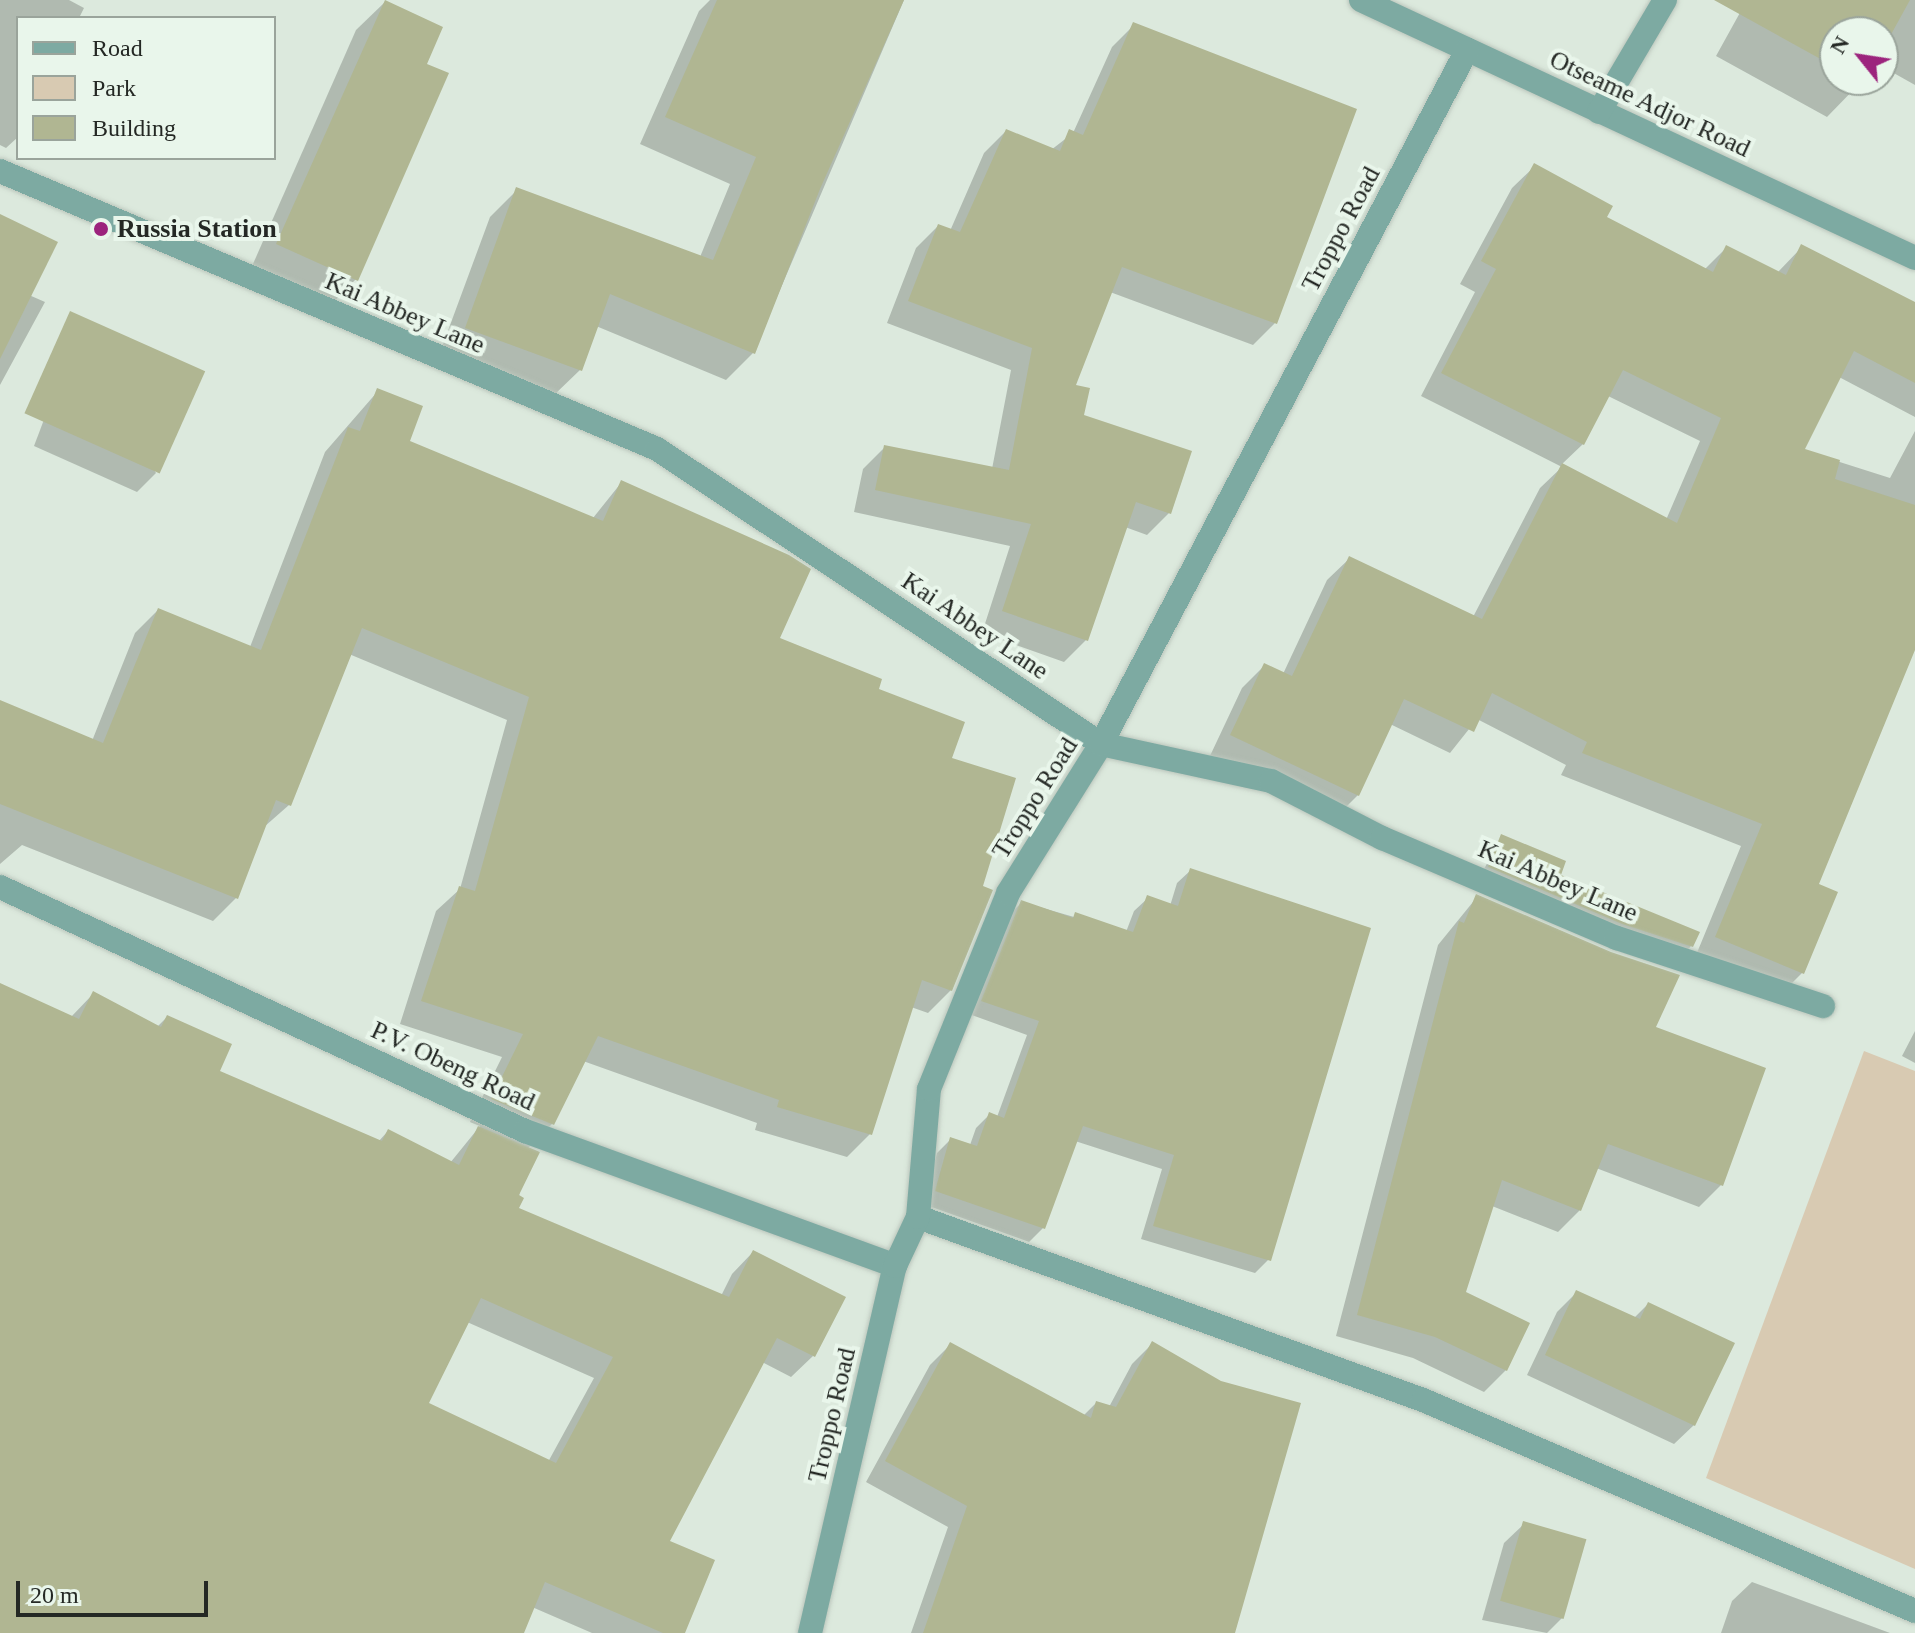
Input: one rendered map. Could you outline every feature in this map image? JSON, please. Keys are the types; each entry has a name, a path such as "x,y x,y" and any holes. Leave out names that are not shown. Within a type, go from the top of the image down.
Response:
{"street":[{"name":"Otseame Adjor Road","path":"1361,0 1915,258"},
{"path":"1599,112 1665,0"},
{"name":"Troppo Road","path":"810,1633 895,1266 918,1217 929,1089 1008,893 1101,744 1467,50"},
{"name":"Kai Abbey Lane","path":"0,171 123,226 657,449 1101,744 1271,781 1382,838 1617,938 1823,1006"},
{"name":"P.V. Obeng Road","path":"0,887 525,1131 895,1266"},
{"path":"918,1217 1423,1400 1915,1611"}],"green space":[{"path":"1864,1051 1915,1071 1915,1569 1706,1478"}],"building":[{"path":"385,0 443,27 427,64 449,73 358,281 276,244"},
{"path":"717,0 904,0 820,189 755,354 610,294 582,371 465,328 516,187 713,260 756,157 665,117"},
{"path":"1714,0 1910,0 1899,20 1899,16 1819,16 1819,58"},
{"path":"1133,22 1357,109 1277,324 1122,267 1076,385 1090,388 1084,415 1192,451 1171,514 1136,502 1088,641 1002,611 1031,524 875,490 884,445 1009,470 1032,348 908,301 938,224 960,232 1006,129 1060,151 1069,129 1083,135"},
{"path":"1534,163 1613,206 1607,217 1713,272 1726,245 1786,275 1801,244 1915,302 1915,383 1854,351 1805,449 1840,460 1835,479 1915,505 1915,650 1819,884 1838,892 1804,974 1715,937 1762,824 1582,753 1587,742 1492,693 1474,732 1404,699 1359,796 1230,735 1264,663 1292,676 1349,556 1482,619 1562,463 1677,523 1721,418 1623,370 1584,445 1441,373 1496,269 1481,261"},
{"path":"0,214 58,242 0,359"},
{"path":"70,311 205,371 160,474 24,413"},
{"path":"377,388 423,406 410,441 603,521 621,480 789,555 811,569 780,638 882,679 879,689 965,722 952,758 1016,778 983,886 993,890 952,991 922,980 872,1135 777,1107 779,1100 598,1036 554,1125 491,1099 523,1034 421,1001 459,886 475,891 529,697 362,628 291,806 276,800 238,899 0,804 0,700 103,743 158,608 261,650 348,427 360,431"},
{"path":"1501,834 1566,861 1561,875 1700,932 1693,947 1622,924 1488,867"},
{"path":"1190,868 1371,928 1271,1261 1153,1226 1174,1155 1083,1126 1045,1229 935,1191 950,1137 977,1146 989,1112 1004,1118 1039,1021 981,1001 1021,900 1073,918 1075,912 1133,932 1147,895 1178,906"},
{"path":"1476,894 1611,952 1680,975 1656,1027 1766,1068 1723,1186 1608,1144 1581,1211 1502,1180 1466,1292 1530,1323 1507,1371 1435,1337 1357,1315 1459,921 1464,923"},
{"path":"0,983 79,1019 93,991 161,1027 167,1015 232,1044 220,1071 382,1141 388,1129 459,1165 478,1126 540,1152 519,1195 524,1198 519,1208 729,1297 753,1250 846,1297 815,1357 777,1338 670,1541 715,1560 685,1633 663,1633 545,1582 524,1633 0,1633","holes":["481,1298 613,1357 556,1463 429,1403"]},
{"path":"1576,1290 1640,1319 1648,1302 1735,1343 1695,1426 1545,1355"},
{"path":"1152,1341 1221,1381 1301,1403 1235,1633 923,1633 967,1506 885,1461 950,1342 1091,1418 1096,1401 1116,1407"},
{"path":"1523,1521 1586,1539 1564,1619 1500,1601"}],"place":[{"name":"Russia Station","path":"101,229"}]}
